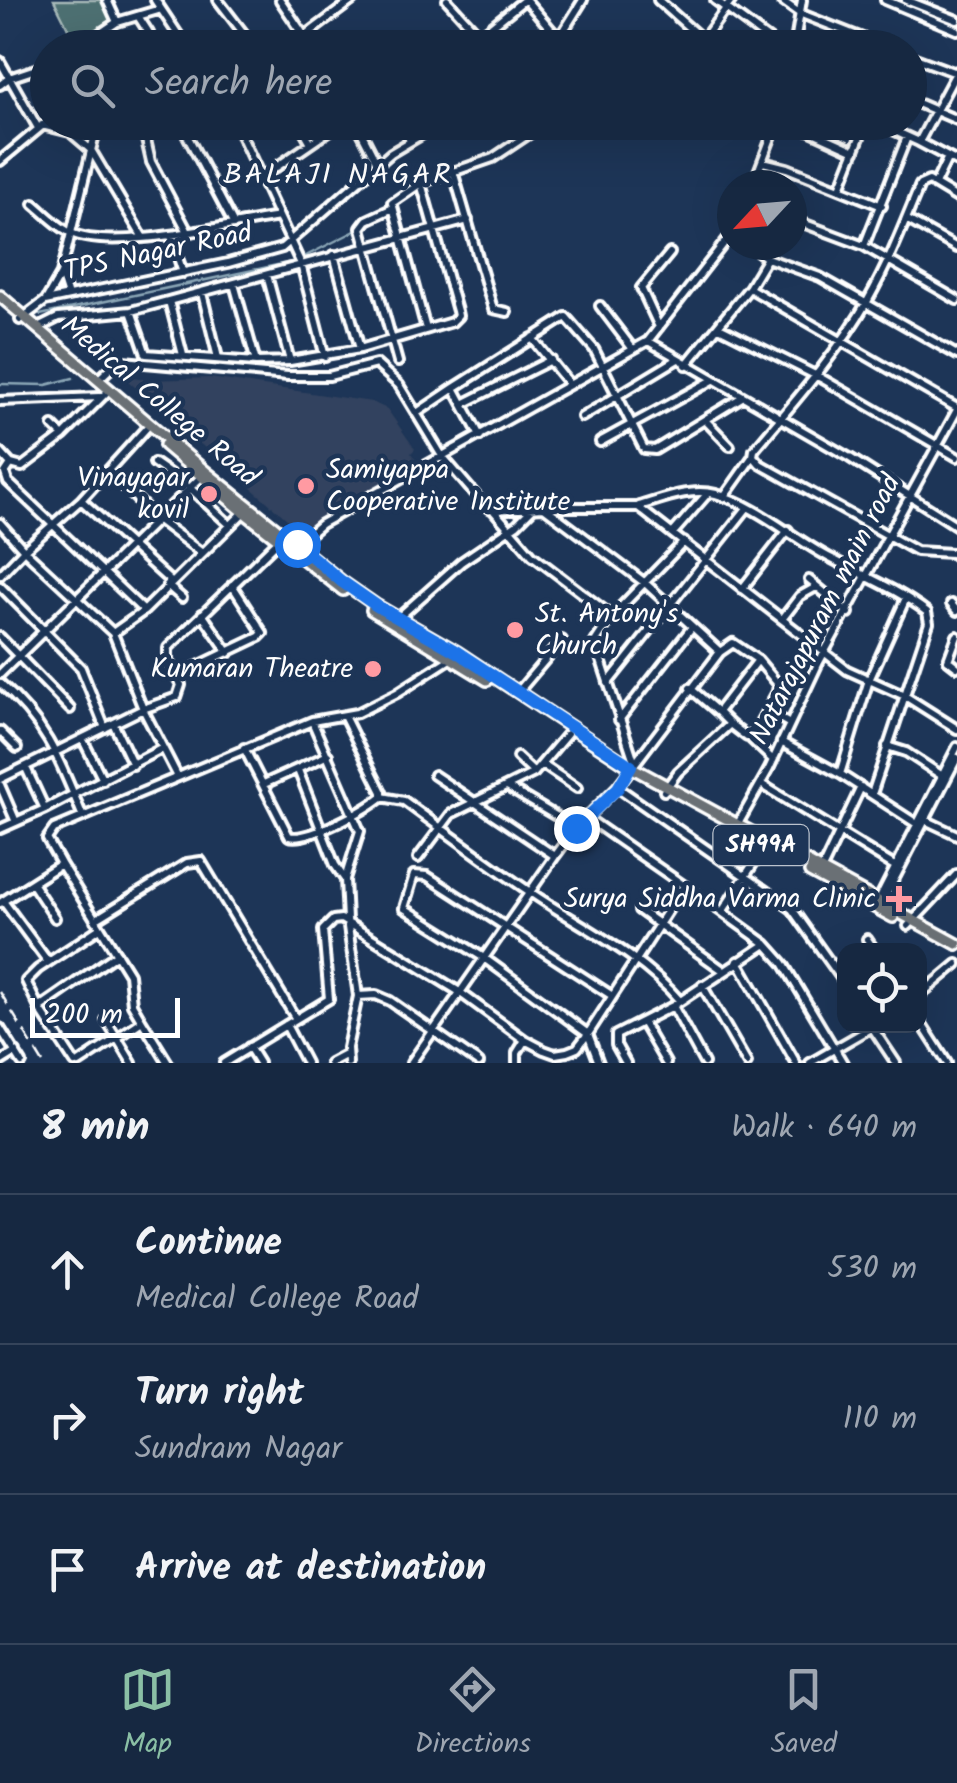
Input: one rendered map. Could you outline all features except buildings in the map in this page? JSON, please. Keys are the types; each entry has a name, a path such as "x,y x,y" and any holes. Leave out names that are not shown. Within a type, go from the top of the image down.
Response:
{"main road":[{"name":"Medical College Road","path":"0,300 99,380 244,512 294,547"},
{"name":"Medical College Road","path":"28,323 102,395 148,426"},
{"name":"Medical College Road","path":"203,475 339,584 518,692 665,789 955,944"},
{"name":"Medical College Road","path":"339,584 455,654 567,734 631,766"},
{"name":"Medical College Road","path":"736,828 764,847 880,905"}],"street":[{"path":"107,0 117,22"},
{"path":"155,0 175,30"},
{"path":"218,0 240,30"},
{"path":"280,0 302,30"},
{"path":"315,30 353,0"},
{"path":"447,0 476,30"},
{"path":"566,30 582,0"},
{"path":"658,0 691,30"},
{"path":"714,0 755,30"},
{"path":"710,30 732,0"},
{"path":"781,0 799,14 841,30"},
{"path":"797,30 802,0"},
{"path":"885,0 957,30"},
{"path":"906,0 957,20"},
{"path":"490,30 530,2 552,30"},
{"path":"107,30 117,22 161,9"},
{"path":"138,16 146,30"},
{"path":"0,62 30,108"},
{"path":"927,62 956,72 927,126"},
{"path":"0,85 30,71"},
{"path":"927,108 957,120"},
{"path":"0,161 30,135"},
{"path":"79,140 91,150 142,236"},
{"path":"45,301 60,274 94,140"},
{"path":"146,140 151,162 188,232"},
{"path":"189,140 233,223"},
{"path":"244,140 301,263 326,357"},
{"path":"262,177 315,140"},
{"path":"365,140 378,165"},
{"path":"426,329 391,208 395,198 420,184 494,158 520,140"},
{"path":"760,170 771,140"},
{"path":"830,140 854,151"},
{"path":"840,188 859,140"},
{"path":"864,246 906,140"},
{"path":"914,140 957,162"},
{"name":"TPS Nagar Road","path":"28,323 45,301 246,258 290,243 410,141"},
{"path":"935,184 948,158"},
{"path":"763,162 882,206"},
{"path":"453,171 493,309 507,312"},
{"path":"673,534 753,456 816,375 866,303 889,261 920,185 926,181 935,184 957,198"},
{"path":"132,311 146,354 256,362 326,357 452,322 458,316 420,184"},
{"path":"34,204 71,233 106,239 170,235 279,217"},
{"path":"391,208 367,220 361,228 398,362"},
{"path":"906,219 957,248"},
{"path":"28,323 132,311 468,220"},
{"path":"807,224 864,246 957,300"},
{"path":"170,235 183,272"},
{"path":"294,547 321,524 648,340 717,252"},
{"path":"659,327 641,288 670,254"},
{"path":"334,255 360,349"},
{"path":"686,365 749,288 767,260"},
{"path":"773,260 820,278 957,355"},
{"path":"60,274 68,296"},
{"path":"268,275 290,361"},
{"path":"234,284 256,362"},
{"path":"749,288 957,409"},
{"path":"202,293 218,358"},
{"path":"169,301 183,355"},
{"path":"600,306 632,348"},
{"path":"417,414 566,317 577,326 602,366 644,449 649,451 742,396"},
{"path":"718,327 816,375 957,457"},
{"path":"532,337 568,384"},
{"path":"648,340 957,526"},
{"path":"582,417 678,359"},
{"path":"463,404 550,360"},
{"path":"99,380 117,362 124,361 288,376 329,376 376,364 399,385 442,456 477,499 493,510 508,530 563,582 612,616"},
{"path":"600,442 712,380"},
{"path":"454,388 480,436"},
{"path":"0,401 102,395"},
{"path":"0,452 16,467 27,464 63,436 102,395"},
{"name":"Natarajapuram main road","path":"736,828 866,574 957,409"},
{"path":"706,420 730,446"},
{"path":"53,426 63,436"},
{"path":"0,575 81,500 148,426"},
{"path":"753,456 760,464 887,537 916,551 957,556"},
{"path":"154,462 230,525"},
{"path":"11,464 4,484 144,610"},
{"path":"108,471 202,554"},
{"path":"0,674 203,475"},
{"path":"493,510 638,507 696,492 716,495 788,530 834,561 866,574 906,598 930,617 872,794"},
{"path":"81,500 182,598"},
{"path":"544,507 645,583 720,652"},
{"path":"638,507 848,670 905,696 957,729"},
{"path":"398,618 461,562 534,508"},
{"path":"608,683 747,508"},
{"path":"113,633 144,610 244,512"},
{"path":"0,523 113,633 143,709 178,777"},
{"path":"742,589 788,530"},
{"path":"16,822 0,782 143,709 177,697 181,685 168,660 168,648 279,540"},
{"path":"631,766 595,642 612,616 684,542"},
{"path":"809,580 849,612"},
{"path":"176,676 262,633 232,585"},
{"path":"0,586 81,668 105,728"},
{"path":"783,618 806,590 817,587"},
{"path":"840,774 869,680 906,598"},
{"path":"202,614 229,652"},
{"path":"619,720 692,627"},
{"path":"957,636 948,660 957,668"},
{"path":"0,638 70,710"},
{"path":"518,692 562,640"},
{"path":"411,1063 576,828 618,788 690,688 720,652 733,643 758,660 778,688 750,738"},
{"path":"168,1063 130,998 129,974 47,835 312,721 357,713 397,693 455,654"},
{"path":"718,712 758,660"},
{"path":"0,683 36,721 58,752 83,817"},
{"path":"690,688 773,760"},
{"path":"766,711 790,724"},
{"path":"344,715 382,798"},
{"path":"312,721 360,831 345,878 358,996 347,1058 330,1063"},
{"path":"114,724 132,765"},
{"path":"665,789 730,724"},
{"path":"0,732 17,748"},
{"path":"418,858 451,814 534,773 567,734"},
{"path":"83,740 103,780"},
{"path":"781,742 921,823 957,835"},
{"path":"887,746 906,752 943,777"},
{"path":"880,905 957,746"},
{"path":"0,830 163,748"},
{"path":"244,748 289,836 294,839 321,830 382,798 404,801 662,980 704,1063"},
{"path":"264,784 328,756"},
{"path":"517,757 534,773"},
{"path":"943,777 957,758"},
{"path":"543,765 576,788"},
{"path":"26,768 45,808"},
{"path":"298,770 335,865 345,878"},
{"path":"434,775 555,856"},
{"path":"761,784 896,867"},
{"path":"506,787 576,828"},
{"path":"821,871 860,787"},
{"path":"618,788 792,909 837,972"},
{"path":"587,818 766,944 783,963 843,1063"},
{"path":"722,912 764,847"},
{"path":"95,920 187,863 201,861 296,1019"},
{"path":"48,962 1,902 61,864"},
{"path":"910,923 957,874"},
{"path":"599,1063 588,1034 484,958 404,908 414,875 427,876 611,995"},
{"path":"32,882 55,918"},
{"path":"224,1063 329,999 323,930 333,920 347,920 458,991 525,1040 555,1054 576,1048 684,886"},
{"path":"639,910 724,971"},
{"path":"100,928 26,981 39,1008 77,1063 142,1021"},
{"path":"868,939 870,943"},
{"path":"626,1063 616,1046 616,1035 676,1003 766,944"},
{"path":"39,1008 117,954"},
{"path":"738,961 796,1063"},
{"path":"927,989 957,964"},
{"path":"702,985 747,1063"},
{"path":"358,996 376,995 390,1001 480,1063"},
{"path":"106,1020 132,1063"},
{"path":"642,1022 666,1063"},
{"path":"286,1025 306,1063"},
{"path":"0,1028 22,1063"},
{"path":"927,1032 947,1063"},
{"path":"810,1063 860,1033"},
{"path":"877,1033 896,1063"},
{"path":"517,1063 517,1053 525,1040"},
{"path":"249,1047 259,1063"},
{"path":"0,1062 16,1052"},
{"path":"555,1054 558,1063"}],"shaded area":[{"name":"Samiyappa Cooperative Institute","path":"121,375 151,380 210,378 372,402 387,409 415,449 411,453 416,460 302,532"}],"green space":[{"path":"54,0 102,0 115,17 94,30 69,30"}],"waterway":[{"path":"40,315 296,261 359,229"},
{"path":"0,384 46,385 73,378"}],"railway":[{"path":"0,992 43,1063"}],"place":[{"name":"Samiyappa Cooperative Institute","path":"306,486"},
{"name":"Vinayagar kovil","path":"209,494"},
{"name":"St. Antony's Church","path":"515,630"},
{"name":"Kumaran Theatre","path":"373,669"},
{"name":"Surya Siddha Varma Clinic","path":"899,899"}],"district":[{"name":"BALAJI NAGAR","path":"338,176"}],"route":[{"path":"297,544 377,606 457,652 631,766 618,788 576,828"}]}
